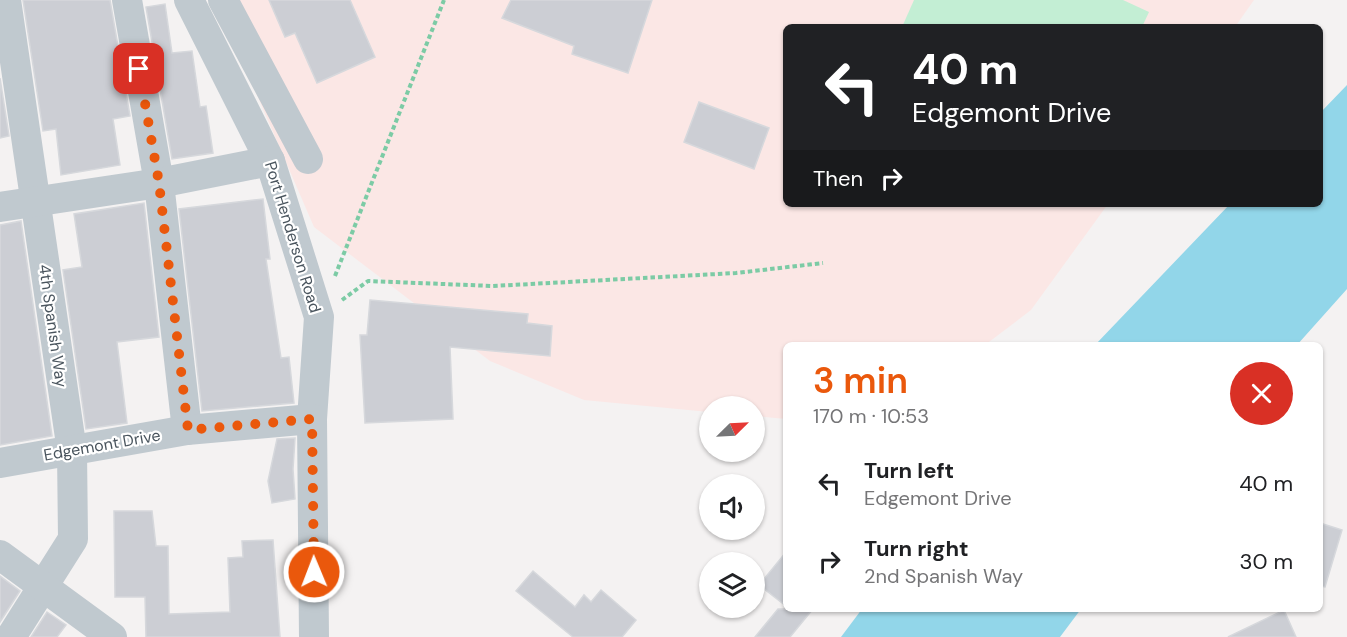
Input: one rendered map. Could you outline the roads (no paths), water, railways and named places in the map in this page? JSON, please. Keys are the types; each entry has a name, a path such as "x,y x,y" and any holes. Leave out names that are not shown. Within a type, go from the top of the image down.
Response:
{"street":[{"name":"4th Spanish Way","path":"6,0 72,451 73,539 11,637"},
{"path":"128,0 159,183 188,430"},
{"name":"Port Henderson Road","path":"189,0 270,162 319,317 312,419 314,637"},
{"path":"223,0 308,159"},
{"path":"0,207 159,183 270,162"},
{"name":"Edgemont Drive","path":"0,463 188,430 312,419"},
{"path":"0,555 112,637"}],"water":[{"path":"1347,85 1347,289 1300,342 1098,342 1227,207 1323,207 1323,110"},
{"path":"860,612 1079,612 1060,637 841,637"}]}
